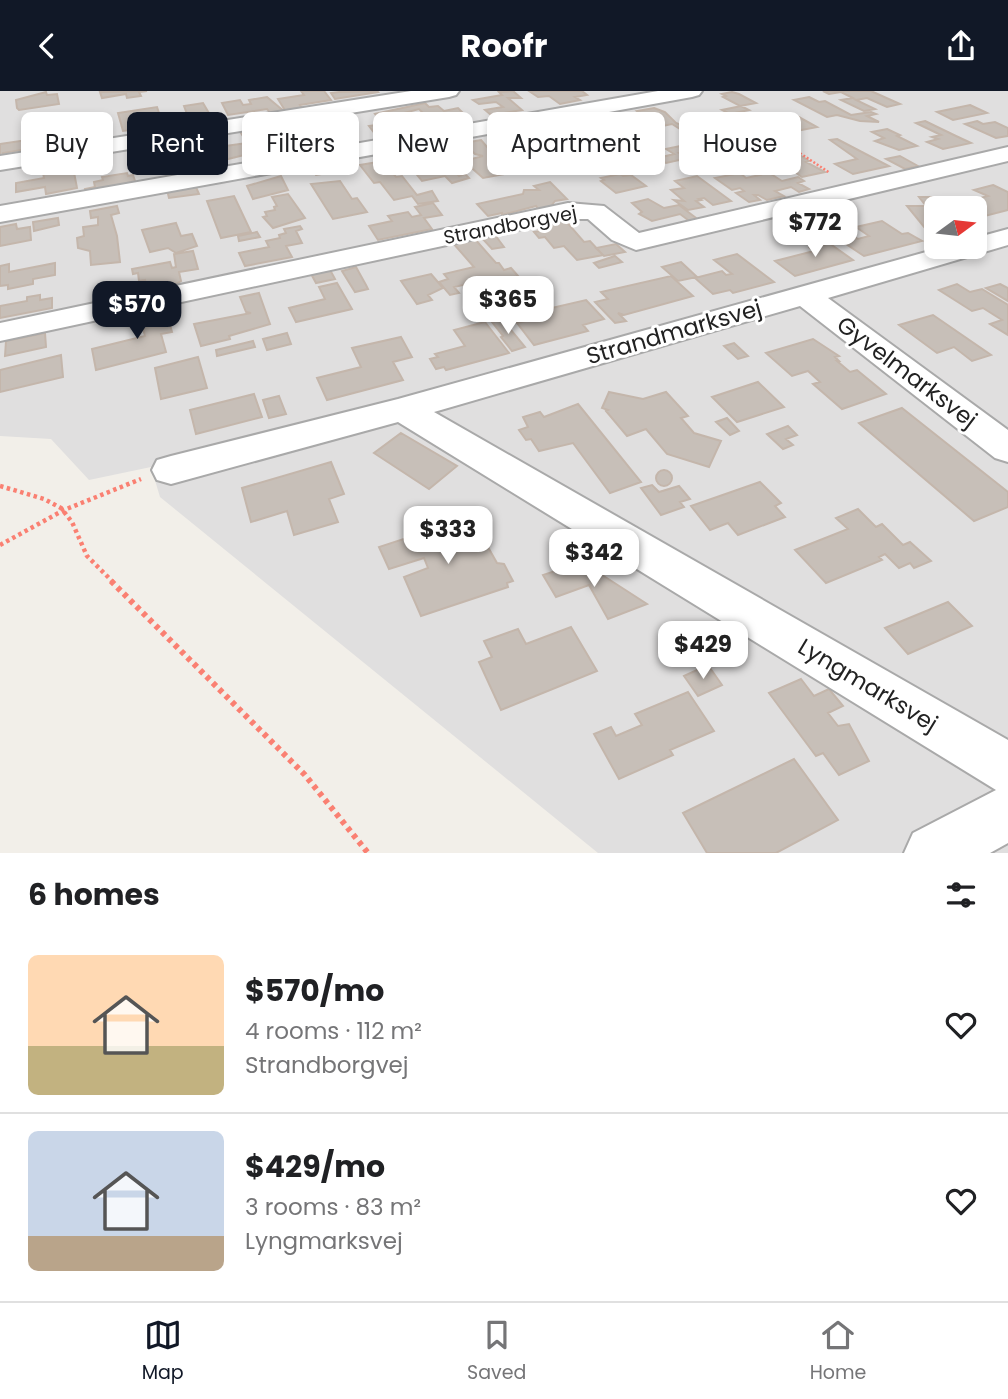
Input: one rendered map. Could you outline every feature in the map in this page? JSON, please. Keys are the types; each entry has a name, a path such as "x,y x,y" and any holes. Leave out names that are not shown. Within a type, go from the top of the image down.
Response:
{"street":[{"path":"0,163 449,91"},
{"path":"0,214 691,91"},
{"name":"Strandborgvej","path":"0,332 568,211 595,211 621,234 636,242 1008,154"},
{"name":"Strandmarksvej","path":"987,243 1008,237"},
{"name":"Strandmarksvej","path":"171,470 403,409 932,259"},
{"name":"Gyvelmarksvej","path":"805,295 1008,449"},
{"name":"Lyngmarksvej","path":"403,409 1008,769"},
{"path":"933,853 1008,813"}],"path":[{"path":"801,154 832,174 825,176"},
{"path":"0,545 64,510 118,486 171,470"},
{"path":"0,486 11,492 46,500 64,510 74,523 86,556 305,775 368,853"}],"shaded area":[{"path":"0,91 1008,91 1008,853 598,853 160,497 151,467 89,480 51,439 0,436"}],"building":[{"path":"147,91 139,92 141,96 127,98 126,94 102,98 100,92"},
{"path":"301,91 324,91 331,100 300,105 303,109 286,112 278,99 304,95"},
{"path":"513,91 521,98 508,98 522,110 487,112 485,110 503,107 496,102 479,104 473,100 502,95 499,92"},
{"path":"529,91 582,91 587,95 575,97 580,100 560,104 549,96 538,97"},
{"path":"823,91 871,91 900,104 887,107 867,98 856,100 875,109 864,111 841,100 853,98 841,92 829,94"},
{"path":"46,92 47,95 57,94 59,104 19,110 17,108 16,100"},
{"path":"378,92 335,99 331,93"},
{"path":"732,92 756,103 740,106 723,97 726,96 722,94"},
{"path":"267,97 285,112 269,112 267,109 228,115 222,103 240,100 243,105 251,104 249,100"},
{"path":"809,97 819,102 825,101 851,115 871,112 876,114 867,116 879,122 860,121 837,115 827,117 794,100"},
{"path":"203,103 208,112 186,112 184,106"},
{"path":"425,103 429,107 438,106 444,111 458,108 462,112 422,112 419,109 384,112"},
{"path":"970,105 987,113 953,120 937,112"},
{"path":"741,106 749,110 726,112 722,110"},
{"path":"157,107 159,112 127,112 127,130 123,131 118,113"},
{"path":"654,108 665,112 638,112"},
{"path":"665,112 679,124 679,128 672,124 665,125"},
{"path":"801,118 817,127 801,130"},
{"path":"925,121 971,143 943,149 927,142 938,139 932,137 941,135 916,123"},
{"path":"977,121 983,124 995,122 1008,128 1008,136 996,138 965,124"},
{"path":"887,129 917,146 899,150 875,141 884,138 872,132"},
{"path":"837,139 889,166 853,174 835,164 857,159 830,140"},
{"path":"481,140 487,147 487,175 500,175 483,178 473,169 473,159 483,156 473,152 473,141"},
{"path":"21,141 21,150 3,153 4,159 0,159 0,144"},
{"path":"242,144 242,156 228,159 228,146"},
{"path":"679,146 679,160 665,162 665,156 674,154 666,149"},
{"path":"801,156 809,161 806,162 825,172 802,177 799,175"},
{"path":"900,156 918,166 905,169 886,159"},
{"path":"373,163 373,175 402,176 417,195 432,191 438,201 418,204 412,196 394,200 380,182 374,183 360,165"},
{"path":"127,173 128,176 133,175 135,181 86,194 85,189 95,187 94,182 103,180 102,177"},
{"path":"43,175 74,175 77,188 46,194 45,187 16,192 16,183 44,178"},
{"path":"417,175 466,175 469,178 452,183 445,176 422,181"},
{"path":"631,175 646,186 616,193 601,181 604,180 601,178"},
{"path":"742,175 746,178 772,175 782,181 798,177 804,181 798,183 809,189 799,192 791,187 775,191 784,196 767,200 754,195 760,200 749,202 736,193 744,191 740,188 732,190 715,178"},
{"path":"281,176 288,190 253,199 247,186"},
{"path":"697,176 731,201 713,205 704,198 699,199 701,200 696,201 704,207 688,210 674,200 684,201 671,190 684,188 675,181"},
{"path":"340,181 352,199 357,198 367,212 333,219 311,184"},
{"path":"550,182 567,199 555,201 551,206 539,210 536,206 488,216 477,204 523,194 524,190 539,190 534,186"},
{"path":"195,185 199,194 169,198 167,190"},
{"path":"993,185 1008,192 1008,210 987,215 988,196 974,190"},
{"path":"288,194 305,218 273,228 263,217 267,216 265,212 275,210 274,207 277,206 272,197"},
{"path":"234,196 251,232 221,238 207,201"},
{"path":"648,199 664,208 679,205 700,221 692,223 680,214 652,221 639,214 642,212 632,203"},
{"path":"433,203 442,215 424,218 432,229 378,240 369,226 392,221 388,216 408,212 412,217 421,215 415,207"},
{"path":"117,206 119,213 111,215 120,262 91,265 90,251 78,248 77,238 84,236 83,227 98,225 98,217 91,218 90,211"},
{"path":"907,206 924,206 924,227"},
{"path":"58,218 59,225 34,231 33,222"},
{"path":"552,218 555,222 565,220 584,242 590,241 603,255 577,260 564,246 554,248 545,237 539,238 534,232 540,231 535,225"},
{"path":"882,221 902,234 908,233 922,241 864,256 837,238 851,235 858,239 869,236 856,227"},
{"path":"176,223 181,236 192,234 197,246 176,253 168,248 150,252 142,230"},
{"path":"16,224 17,229 30,227 31,240 0,246 0,227"},
{"path":"300,226 302,229 296,231 302,243 286,246 292,257 245,266 239,253 269,247 266,241 280,238 279,235 286,233 284,229"},
{"path":"257,232 260,237 239,241 238,236"},
{"path":"495,235 504,247 492,249 482,238"},
{"path":"819,236 853,260 795,276 775,261 814,251 810,248 823,245 810,239"},
{"path":"474,238 504,270 511,268 518,276 500,280 498,277 454,287 459,293 450,295 439,282 448,279 444,274 474,267 452,242"},
{"path":"616,244 625,252 604,256 596,248"},
{"path":"193,251 198,269 179,272 181,281 176,284 147,290 145,280 139,281 138,273 133,274 132,269 170,262 172,268 176,267 174,254"},
{"path":"737,254 774,282 733,293 730,290 713,294 695,278 722,271 726,275 732,274 714,260"},
{"path":"615,256 622,262 599,268 594,263"},
{"path":"681,262 697,277 678,281 662,267"},
{"path":"55,263 55,275 33,279 33,284 8,289 8,285 0,286 0,266 9,264 9,272"},
{"path":"356,267 368,289 355,292 342,271"},
{"path":"329,268 335,279 316,283 310,272"},
{"path":"431,274 443,288 428,295 432,300 417,304 401,281"},
{"path":"671,276 693,296 624,315 618,313 626,321 615,323 595,302 608,299 601,292"},
{"path":"337,283 352,309 296,322 289,308 325,299 319,287"},
{"path":"957,284 970,292 982,289 1008,305 1008,335 990,324 1002,320 983,308 972,311 939,290"},
{"path":"1000,284 1008,288 1008,301 986,288"},
{"path":"259,293 270,324 229,336 230,339 201,346 194,324 251,313 246,312 240,297"},
{"path":"40,295 40,300 52,298 52,308 0,318 0,306 27,301 27,297"},
{"path":"586,300 604,319 583,325 588,331 534,345 517,323 539,318 534,312"},
{"path":"164,304 172,332 161,334 166,352 96,370 92,349 145,336 138,310"},
{"path":"933,315 991,355 972,361 954,347 937,353 899,325"},
{"path":"502,319 525,347 512,351 492,322"},
{"path":"485,322 509,353 446,370 444,367 436,369 430,359 438,357 435,354 465,346 454,330"},
{"path":"45,333 46,347 5,356 6,341"},
{"path":"287,333 291,344 267,350 263,339"},
{"path":"401,337 412,357 393,362 403,380 327,400 317,378 361,367 352,348"},
{"path":"813,339 839,356 835,357 837,361 850,372 857,370 886,394 842,409 813,384 820,382 808,371 792,376 766,353"},
{"path":"253,341 255,347 217,356 216,350"},
{"path":"734,343 748,356 738,359 724,346"},
{"path":"61,355 63,377 0,392 0,370"},
{"path":"198,357 207,388 161,399 155,368"},
{"path":"758,382 784,407 737,422 712,397"},
{"path":"609,392 643,399 666,392 688,416 681,418 694,433 721,441 709,467 667,454 646,429 627,436 606,411 608,410 602,408"},
{"path":"254,394 262,417 196,434 190,410"},
{"path":"279,396 286,414 269,418 263,400"},
{"path":"578,404 641,482 610,493 573,443 539,451 531,439 526,440 519,430 528,427 523,417 540,412 544,417"},
{"path":"902,408 1008,492 1008,507 974,521 859,423"},
{"path":"727,418 739,431 730,435 716,422"},
{"path":"788,426 797,435 786,439 793,445 783,449 767,434"},
{"path":"401,433 457,466 429,489 374,453"},
{"path":"331,462 344,494 329,499 338,522 294,535 287,511 251,522 242,488"},
{"path":"664,470 672,478 664,486 656,478"},
{"path":"760,482 781,503 775,506 785,517 738,535 728,523 710,530 691,506"},
{"path":"652,485 659,492 679,486 690,499 680,502 684,507 661,515 641,488"},
{"path":"858,509 876,527 882,524 903,545 910,542 931,561 914,568 910,563 899,568 885,554 879,557 882,560 826,583 795,550 848,529 836,518"},
{"path":"471,517 497,563 504,564 513,581 507,583 508,587 421,616 404,577 428,568 424,558 389,569 379,547"},
{"path":"582,562 647,604 608,619 589,585 556,597 543,575"},
{"path":"948,602 972,626 908,654 885,628"},
{"path":"571,627 597,671 501,710 479,662 492,657 484,641 518,629 526,644"},
{"path":"708,665 722,685 698,696 684,676"},
{"path":"801,679 814,696 829,689 843,706 828,713 838,726 849,724 869,761 839,775 823,753 816,756 769,693"},
{"path":"688,692 714,731 670,750 673,755 619,779 594,734 611,727 616,736 642,725 635,714"},
{"path":"794,759 838,820 776,853 707,853 683,813"}]}
